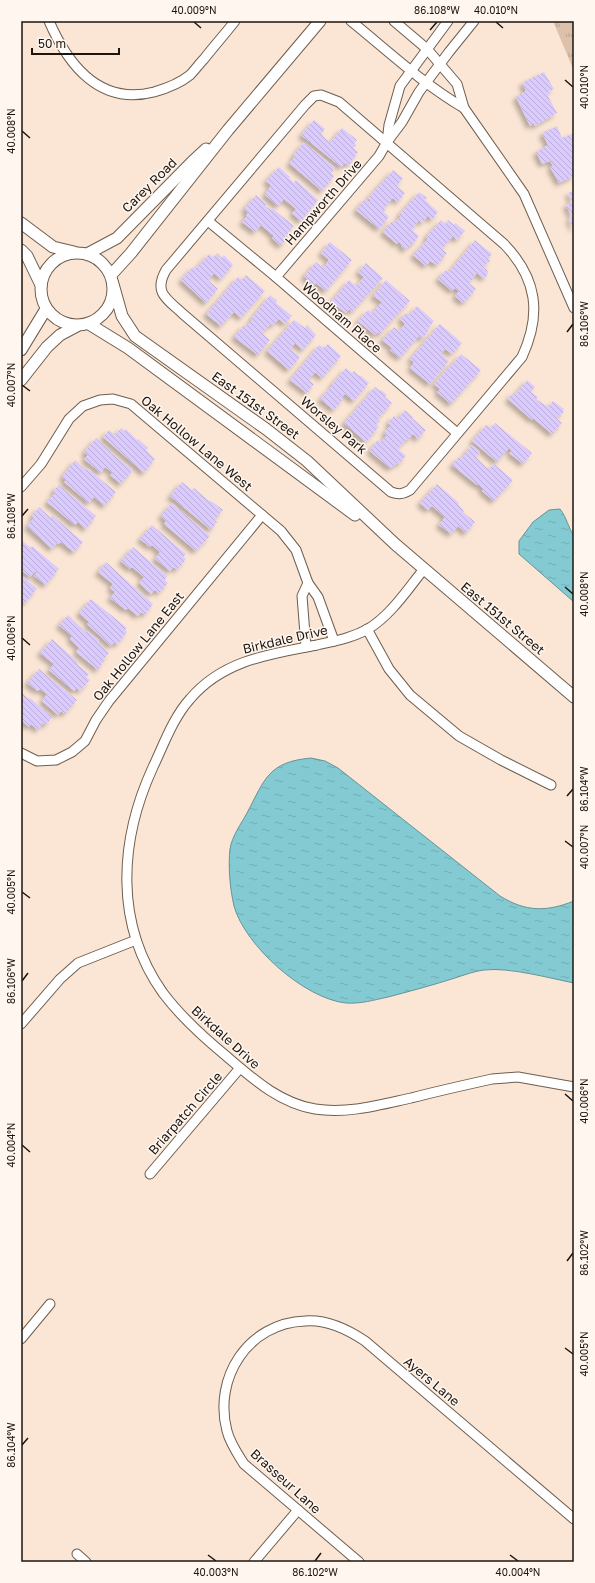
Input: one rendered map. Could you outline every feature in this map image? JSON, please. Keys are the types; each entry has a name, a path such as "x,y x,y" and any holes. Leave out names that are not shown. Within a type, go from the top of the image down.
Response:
{"street":[{"path":"49,21 57,40 72,62 85,76 104,88 122,95 144,94 173,86 191,74 235,21"},
{"name":"Carey Road","path":"112,280 131,253 228,130 320,21"},
{"path":"351,21 426,83 464,108"},
{"path":"394,21 427,49 457,84 464,108 524,194 574,308"},
{"name":"Hampworth Drive","path":"387,142 389,125 400,86 448,21"},
{"name":"Hampworth Drive","path":"276,277 374,162 440,63 474,21"},
{"name":"Worsley Park","path":"314,96 328,97 339,102 387,142 514,254 533,293 535,310 528,344 522,357 410,490 403,494 396,494 386,487 183,314 160,289 161,279 166,270 314,96"},
{"name":"Carey Road","path":"82,254 117,238 193,161 228,130"},
{"name":"Woodham Place","path":"208,221 276,277 458,433"},
{"path":"21,223 53,247 97,259 105,266 112,280 113,297 108,308 100,318 89,324 77,326 60,335 47,347 21,380"},
{"path":"21,250 27,256 40,285 41,297 46,309 54,318 65,324 77,326"},
{"path":"40,285 43,274 57,259 66,254 82,254"},
{"name":"East 151st Street","path":"112,280 122,316 135,336 266,429 307,461 395,544 574,697"},
{"path":"21,350 46,309"},
{"name":"East 151st Street","path":"89,324 128,348 395,544"},
{"name":"Oak Hollow Lane West","path":"21,488 41,464 73,415 83,406 100,400 113,399 131,404 281,531 296,550 308,583 318,597 334,641"},
{"name":"Oak Hollow Lane East","path":"21,753 37,761 56,760 72,752 85,741 96,720 109,701 262,515"},
{"name":"Birkdale Drive","path":"424,569 384,618 367,629 349,637 334,641 258,656 240,662 206,684 191,698 179,713 138,801 126,864 127,902 130,920 136,940 152,976 176,1008 198,1033 240,1068 269,1090 285,1099 314,1109 340,1111 375,1106 492,1079 518,1077 574,1087"},
{"path":"306,647 302,596 308,583"},
{"path":"367,629 389,669 410,695 459,736 501,760 551,785"},
{"path":"21,1024 60,979 78,962 136,940"},
{"name":"Briarpatch Circle","path":"150,1174 240,1068"},
{"path":"21,1339 50,1304"},
{"name":"Ayers Lane","path":"255,1340 279,1326 306,1320 322,1322 351,1332 365,1341 574,1519"},
{"name":"Brasseur Lane","path":"255,1340 237,1359 230,1372 225,1388 223,1410 227,1432 234,1448 244,1464 358,1562"},
{"path":"254,1562 298,1510"},
{"path":"77,1554 86,1562"}],"green space":[{"path":"553,21 574,21 574,71"}],"water":[{"path":"560,509 574,536 574,602 519,554 519,541 533,522 549,510"},
{"path":"311,758 325,761 338,768 500,896 509,901 527,908 536,909 564,905 574,901 574,983 517,971 494,969 473,972 430,986 388,997 362,1002 346,1003 330,999 313,992 295,981 279,968 263,953 250,937 240,921 234,906 231,892 229,870 230,849 237,830 270,774 285,764"}],"building":[{"path":"544,72 554,89 548,92 550,95 548,96 557,113 535,126 534,123 530,126 516,97 526,91 522,83"},
{"path":"314,120 325,129 321,134 330,143 342,128 357,140 354,144 356,146 353,148 358,152 349,165 345,163 341,167 301,135"},
{"path":"557,126 562,138 574,133 574,176 559,183 550,167 553,166 550,161 542,164 536,152 548,145 542,133"},
{"path":"304,142 335,168 331,173 334,176 322,191 289,163"},
{"path":"279,167 294,183 296,180 318,200 301,221 292,213 296,209 284,199 278,206 265,195 271,185 266,181"},
{"path":"393,170 403,178 397,186 405,193 398,202 393,198 384,208 384,212 389,217 379,229 356,210 365,199 369,202 371,200 368,198"},
{"path":"574,191 574,230 569,219 572,217 566,205 572,202 568,193"},
{"path":"419,192 427,198 425,200 438,212 432,220 428,216 422,223 419,220 412,230 419,236 412,245 411,244 405,250 399,242 397,244 383,232 392,221 394,223 401,216 399,215"},
{"path":"256,195 267,204 265,206 271,210 272,208 294,226 285,237 287,238 281,246 272,238 274,236 261,225 255,232 242,222 248,213 244,209"},
{"path":"441,220 445,224 448,220 454,225 455,223 465,231 457,240 453,236 442,249 447,253 437,265 430,261 426,266 413,255 428,239 426,237"},
{"path":"475,240 492,254 488,259 490,261 483,267 488,273 486,277 483,278 477,273 469,283 476,289 463,303 455,296 459,291 455,288 452,291 438,279 446,270 449,272"},
{"path":"330,242 352,260 326,291 316,283 314,286 304,276 316,262 323,268 329,260 321,253"},
{"path":"217,253 222,258 224,255 233,265 221,279 214,273 208,280 218,289 206,303 181,280 193,267 195,269 209,254 213,258"},
{"path":"366,263 383,278 352,312 349,309 346,313 331,302 349,280 356,286 364,277 358,272"},
{"path":"246,275 265,291 241,318 234,312 221,326 206,314 238,277 242,280"},
{"path":"386,280 410,301 381,334 378,332 375,335 358,321 368,310 372,313 382,302 373,296"},
{"path":"270,295 277,301 276,303 292,316 285,324 279,319 273,325 271,324 262,333 270,340 258,355 234,337 244,325 246,327 252,320 251,319"},
{"path":"417,306 434,321 427,329 429,330 422,339 419,336 400,358 390,350 392,348 382,340 394,327 399,331 405,324 400,319 406,313 409,315"},
{"path":"294,320 305,328 307,325 316,335 303,350 295,343 291,349 300,357 289,370 267,351"},
{"path":"440,324 462,343 452,354 445,349 441,354 449,361 430,384 410,368 414,362 410,359"},
{"path":"328,344 341,356 322,378 315,372 309,380 314,384 307,393 290,380 319,345 324,348"},
{"path":"461,354 481,370 451,404 437,392 440,389 434,384"},
{"path":"346,368 352,373 354,371 369,383 354,401 345,394 334,410 320,399"},
{"path":"527,380 535,387 531,392 538,397 536,399 548,407 553,401 564,409 564,412 556,418 562,423 552,434 533,418 532,420 508,399 513,393 515,395"},
{"path":"375,387 387,395 385,397 392,403 377,420 380,421 376,425 379,427 366,442 344,423"},
{"path":"405,410 426,430 418,439 413,434 408,440 407,439 398,449 406,456 399,464 397,463 390,468 370,450 378,440 381,442 387,435 384,433 391,425 388,423 394,416 397,419"},
{"path":"495,423 532,453 523,464 509,453 512,451 509,448 497,462 472,441 486,425 491,428"},
{"path":"121,428 125,431 126,429 148,448 146,450 155,459 144,473 103,437 109,430 115,435"},
{"path":"96,438 111,453 133,470 121,484 110,475 113,473 105,467 101,473 84,459 88,455 84,452"},
{"path":"472,445 480,452 476,457 489,470 494,464 513,480 494,501 482,491 483,489 478,484 477,485 452,465 459,457 461,459"},
{"path":"75,460 116,492 105,506 94,497 89,503 64,482 66,480 62,477"},
{"path":"182,482 192,490 194,488 209,501 223,510 214,520 217,522 211,530 170,496"},
{"path":"437,484 459,503 458,504 464,511 463,512 475,522 466,533 458,526 451,534 439,525 445,517 432,506 428,510 420,503"},
{"path":"59,485 96,516 86,529 78,522 75,525 47,502 55,493 53,491"},
{"path":"172,503 210,536 196,551 164,524 166,521 161,516"},
{"path":"39,507 51,518 52,515 83,542 74,552 61,542 59,544 57,543 52,549 27,526 34,518 32,516"},
{"path":"152,525 186,554 183,557 186,559 177,570 174,567 170,571 155,559 160,552 152,545 150,547 140,539"},
{"path":"21,540 31,548 32,546 59,569 46,585 34,576 37,572 36,571 30,577 21,570"},
{"path":"133,547 167,576 165,580 168,583 159,593 155,590 151,594 139,583 144,577 132,567 130,569 121,561"},
{"path":"106,562 153,604 145,615 142,612 138,616 128,608 126,610 110,598 115,592 110,588 113,584 98,572"},
{"path":"21,575 37,589 25,603 21,600"},
{"path":"91,599 127,628 125,630 127,632 117,645 114,642 111,646 87,624 89,622 79,613"},
{"path":"68,615 86,632 87,631 99,640 98,642 109,653 103,660 104,661 98,670 76,652 79,648 70,639 72,636 59,625"},
{"path":"52,639 89,674 86,677 90,680 80,691 77,688 74,691 49,670 54,664 40,653"},
{"path":"39,669 77,700 65,714 61,711 58,715 42,701 47,694 40,689 38,691 27,683"},
{"path":"21,692 52,717 46,725 43,723 38,730 31,724 29,727 21,720"}]}
